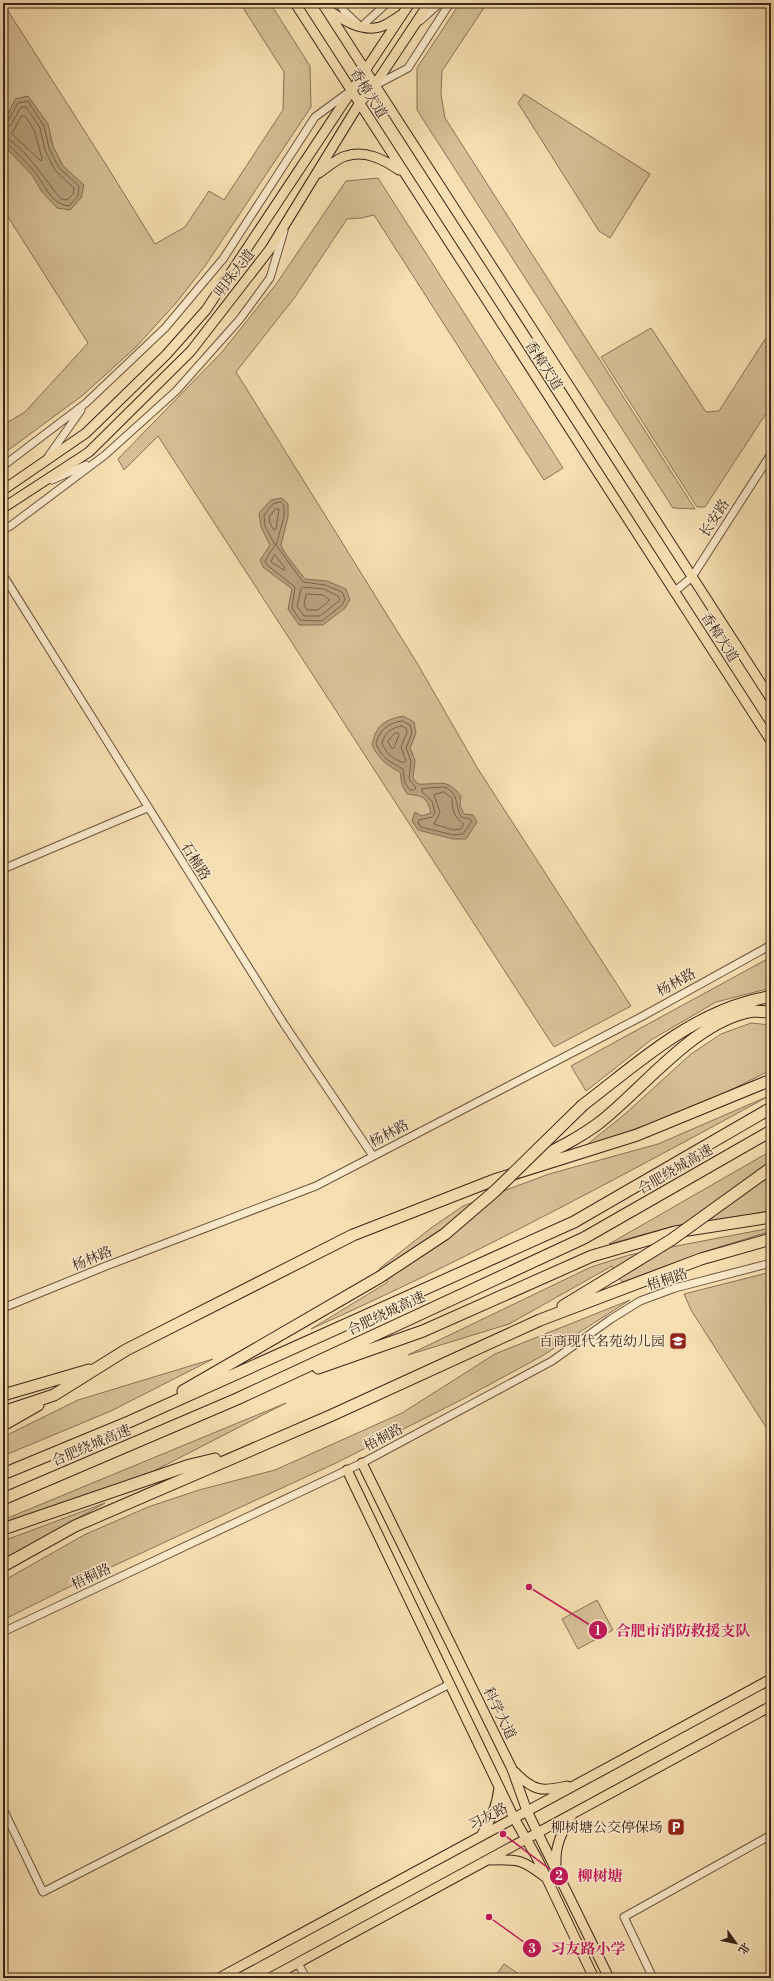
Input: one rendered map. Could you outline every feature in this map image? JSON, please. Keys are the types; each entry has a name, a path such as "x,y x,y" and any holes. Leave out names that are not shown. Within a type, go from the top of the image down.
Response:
{"highway":[{"path":"131,1421 380,1277 445,1234 495,1190 583,1105 662,1046 694,1025 732,1006 771,997"},
{"path":"494,1180 567,1144 599,1123 694,1038 728,1018 753,1011 771,1012"},
{"path":"3,1425 126,1350 353,1235 494,1180 637,1135 771,1080"},
{"name":"合肥绕城高速","path":"3,1474 131,1421 574,1222 771,1108"},
{"name":"合肥绕城高速","path":"3,1499 257,1389 584,1238 771,1131"},
{"path":"540,1320 671,1240 771,1168"},
{"path":"257,1389 423,1331 592,1256 675,1232 771,1217"},
{"path":"3,1566 75,1526 330,1416 540,1320 701,1259 771,1239"},
{"path":"3,1395 102,1365"},
{"path":"3,1412 54,1395"},
{"path":"3,1529 190,1465 245,1452"}],"main road":[{"name":"香樟大道","path":"295,3 771,741"},
{"name":"明珠大道","path":"3,490 86,433 166,355 206,310 410,3"},
{"name":"明珠大道","path":"3,508 88,452 191,351 270,249 359,104 374,86 429,3"},
{"name":"香樟大道","path":"323,5 364,71 771,699"},
{"path":"323,5 343,21 361,28 380,27 403,14"},
{"path":"316,174 345,156 367,154 388,162 404,174"},
{"name":"科学大道","path":"362,1463 512,1769 527,1811 609,1978"},
{"path":"347,1470 514,1818 546,1878 594,1978"},
{"name":"习友路","path":"219,1978 771,1679"},
{"path":"270,1978 573,1815 771,1706"},
{"path":"512,1769 526,1784 533,1788 550,1790 580,1782"},
{"path":"481,1836 493,1815 497,1802 499,1785"},
{"path":"557,1870 556,1852 561,1834 573,1815"},
{"path":"490,1860 514,1859 532,1867 546,1878"}],"street":[{"path":"339,3 344,11 361,28 387,3"},
{"path":"412,28 440,3"},
{"path":"374,86 408,68 450,3"},
{"path":"3,466 86,403 170,322 223,259 315,117 351,90"},
{"path":"3,528 9,527 96,461 176,391 240,319 270,278 286,222"},
{"path":"46,460 86,403"},
{"name":"长安路","path":"674,592 692,577 771,454"},
{"path":"37,486 96,461"},
{"name":"石楠路","path":"3,576 147,808 284,1024 373,1156"},
{"path":"3,869 147,808"},
{"name":"杨林路","path":"3,1308 106,1266 316,1186 641,1017 771,945"},
{"name":"梧桐路","path":"3,1632 362,1463 552,1361 611,1319 640,1301 675,1288 771,1264"},
{"path":"3,1811 43,1892 450,1684"},
{"path":"654,1978 624,1917 771,1835"},
{"path":"298,1963 306,1978"}],"shaded area":[{"path":"3,3 155,244 185,227 209,191 224,200 283,110 284,72 240,3 270,3 310,66 311,107 205,266 176,303 136,347 83,395 3,454 3,425 25,412 88,343 3,209"},
{"path":"460,3 487,3 442,71 441,95 445,118 695,509 673,508 417,110 417,68"},
{"path":"524,94 650,174 610,238 599,231 518,103"},
{"path":"378,178 563,468 544,480 374,215 347,219 295,297 236,372 417,663 478,769 631,1006 554,1047 158,436 124,470 118,459 222,352 277,283 346,181"},
{"path":"651,328 706,412 719,411 771,330 771,406 705,507 697,507 601,357"},
{"path":"771,957 771,988 716,1002 651,1040 586,1091 571,1066"},
{"path":"751,1023 771,1025 771,1070 694,1108 584,1147 625,1114 691,1054 721,1034"},
{"path":"771,1095 600,1187 486,1246 311,1329 388,1282 379,1269 431,1228 463,1206 549,1174 658,1144"},
{"path":"771,1151 771,1211 670,1227 609,1244"},
{"path":"771,1228 771,1231 710,1250 622,1282 612,1266 509,1324 408,1355 591,1267 629,1255"},
{"path":"771,1272 771,1435 691,1310 684,1294"},
{"path":"630,1300 542,1356 461,1400 336,1463 83,1580 3,1620 3,1581 84,1535 148,1507 199,1490 275,1470 402,1413 495,1354"},
{"path":"213,1359 111,1411 3,1456 3,1437 78,1400"},
{"path":"286,1403 146,1475 3,1525 3,1520"},
{"path":"105,1503 3,1560 3,1541"},
{"path":"597,1600 613,1630 578,1649 562,1619"},
{"path":"504,1964 525,1978 494,1978"}],"water":[{"path":"28,96 48,124 53,146 63,166 84,185 81,198 70,210 57,208 42,192 32,175 5,147 3,125 15,99"},
{"path":"282,498 288,504 288,517 281,545 285,553 305,579 327,581 346,589 350,600 345,608 323,625 299,625 288,609 292,589 263,567 260,560 270,545 261,527 259,513 271,500"},
{"path":"403,716 414,722 416,733 410,748 415,760 413,778 418,784 442,783 451,786 456,790 461,796 460,805 464,814 473,815 477,822 466,839 453,839 418,830 412,821 415,812 422,816 431,813 426,800 421,797 407,794 402,785 400,772 383,761 372,745 376,733 382,724 391,719"}],"place":[{"name":"百商现代名苑幼儿园","path":"678,1341"},
{"name":"合肥市消防救援支队","path":"529,1587"},
{"name":"柳树塘公交停保场","path":"676,1827"},
{"name":"柳树塘","path":"503,1834"},
{"name":"习友路小学","path":"489,1917"}]}
